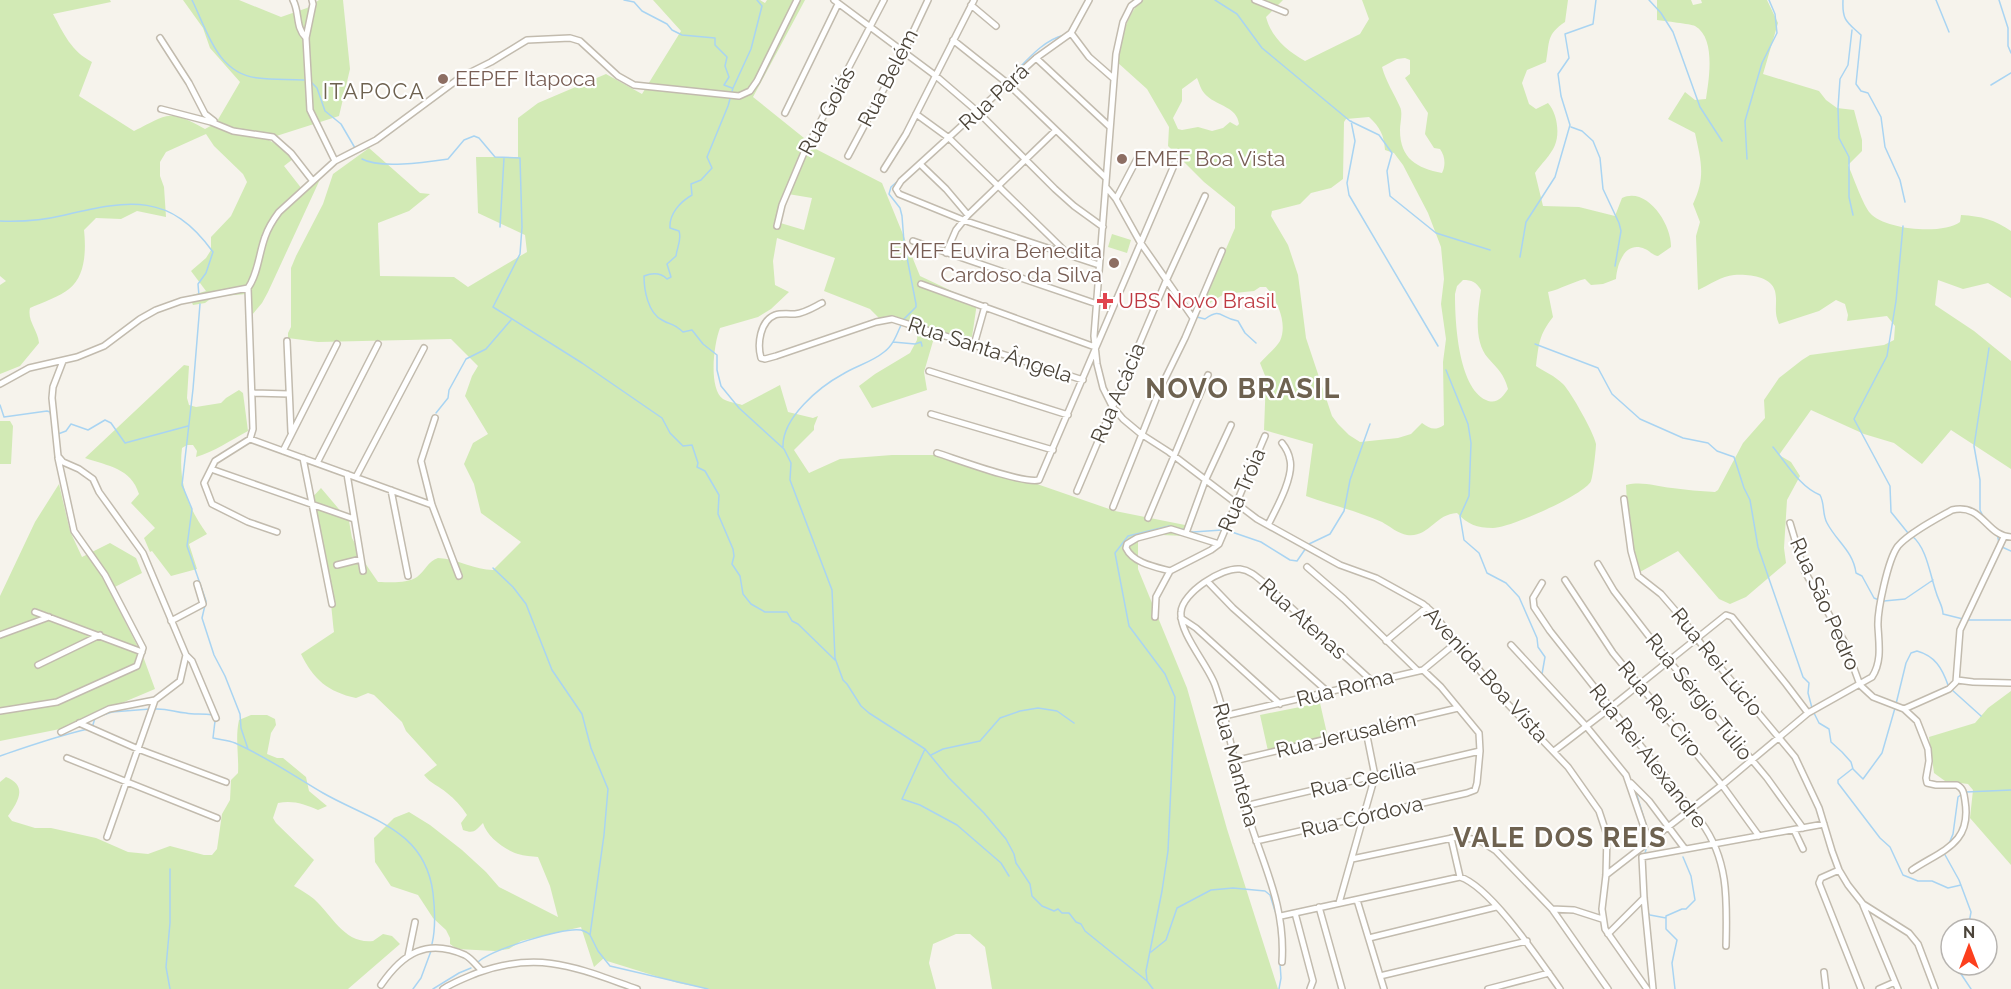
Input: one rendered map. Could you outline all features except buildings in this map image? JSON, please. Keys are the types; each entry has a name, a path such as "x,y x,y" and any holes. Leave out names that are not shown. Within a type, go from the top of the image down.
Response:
{"street":[{"path":"293,0 299,27 306,38"},
{"path":"312,0 306,38 310,110 335,161"},
{"path":"277,532 248,522 212,504 204,483 215,461 250,439 253,429 248,288 264,238 273,220 312,180 335,161 361,149 461,77 527,40 570,38 580,41 618,76 634,85 730,96 747,93 757,81 797,0"},
{"path":"784,113 838,3 845,0"},
{"name":"Rua Goiás","path":"777,226 782,205 803,155 884,0"},
{"name":"Rua Belém","path":"848,156 904,51 928,0"},
{"path":"1089,0 1071,33 1089,57 1113,78"},
{"path":"1095,347 1113,78 1119,34 1129,3 1139,0"},
{"path":"1255,0 1285,12"},
{"path":"884,169 901,144 972,2 996,26"},
{"path":"838,3 936,76 978,112 1061,194 1103,227"},
{"name":"Rua Pará","path":"965,218 897,192 896,186 1036,57 1071,33"},
{"path":"160,38 189,83 205,114 220,125"},
{"path":"953,40 1007,83 1106,178"},
{"path":"1036,57 1110,127"},
{"path":"161,109 220,125 233,131 273,137 291,153 312,180"},
{"path":"916,114 949,138 1068,254"},
{"path":"946,253 956,230 965,218 1055,131"},
{"path":"1116,199 1137,159"},
{"path":"937,453 1018,478 1034,481 1040,478 1174,163"},
{"path":"920,164 946,189 965,218 1099,265"},
{"path":"1106,187 1116,199 1140,242 1193,318"},
{"name":"Rua Acácia","path":"1077,491 1166,281 1205,196"},
{"path":"913,241 1097,304"},
{"path":"1113,507 1141,434 1222,251"},
{"path":"921,284 1095,347"},
{"path":"0,384 29,368 63,361 104,346 156,309 181,301 248,288"},
{"name":"Rua Santa Ângela","path":"822,303 801,313 777,314 772,317 761,332 759,350 761,358 776,356 889,319 1083,380"},
{"path":"974,345 986,306"},
{"path":"287,341 291,433"},
{"path":"283,451 337,344"},
{"path":"317,463 378,344"},
{"name":"Avenida Boa Vista","path":"1095,347 1100,379 1112,406 1128,423 1236,504 1268,525 1340,566 1376,578 1427,608 1498,693 1554,751 1579,781 1599,811 1607,835 1602,919 1608,934 1647,989"},
{"path":"356,477 424,348"},
{"path":"0,711 57,702 137,666 143,648 105,575 74,531 58,456 52,398 53,387 63,361"},
{"path":"929,371 1068,415"},
{"path":"1148,518 1208,375"},
{"path":"252,393 289,394"},
{"path":"931,414 1053,450"},
{"path":"435,418 421,461 432,505 459,576"},
{"path":"1186,533 1205,481 1231,425"},
{"name":"Rua Tróia","path":"1219,544 1265,436"},
{"path":"250,439 432,505"},
{"path":"1268,525 1280,500 1291,466 1282,443"},
{"path":"58,456 63,462 93,479 99,492 143,553 186,655 192,661 216,718"},
{"path":"303,458 332,604"},
{"path":"211,469 354,519"},
{"path":"347,474 363,571"},
{"path":"391,490 408,576"},
{"name":"Rua Rei Lúcio","path":"1624,499 1633,561 1638,576 1661,594 1795,757 1819,808 1839,870 1863,904"},
{"path":"1606,874 1722,785 1808,713 1872,677 1877,669 1879,657 1880,606 1893,556 1898,546 1956,509 1967,509 1976,513 2004,537 2011,537"},
{"name":"Rua São Pedro","path":"1790,523 1802,564 1844,641 1860,685"},
{"path":"1170,571 1137,559 1128,552 1126,545 1137,538 1167,530 1186,533 1219,544"},
{"path":"1904,708 1949,689 1957,680 1960,630 2004,537"},
{"path":"1155,617 1156,597 1170,571 1219,544"},
{"path":"337,565 361,559"},
{"name":"Rua Sérgio Túlio","path":"1598,564 1614,591 1781,796 1803,828"},
{"path":"1307,567 1344,599 1458,708 1479,733 1480,751"},
{"name":"Rua Atenas","path":"1181,618 1181,609 1186,599 1207,581 1232,570 1250,572 1372,681"},
{"name":"Rua Rei Ciro","path":"1565,580 1613,654 1722,785 1759,836"},
{"path":"1207,581 1233,608 1328,692"},
{"name":"Rua Rei Alexandre","path":"1542,583 1533,598 1534,607 1716,844 1725,888 1726,946"},
{"path":"171,621 203,604 197,584"},
{"path":"1386,641 1427,608"},
{"path":"35,612 142,652"},
{"path":"1554,751 1726,615 1732,617 1808,713"},
{"path":"0,635 49,617"},
{"path":"1181,618 1196,628 1280,704"},
{"name":"Rua Mantena","path":"1181,618 1188,636 1214,681 1245,806 1281,916 1282,962"},
{"path":"38,665 100,635"},
{"name":"Rua Roma","path":"1224,716 1420,671 1456,642"},
{"path":"1511,645 1615,759 1685,849"},
{"path":"61,732 109,709 155,700 180,681 186,655"},
{"path":"1957,680 2011,683"},
{"path":"1860,685 1874,698 1904,708 1917,721 1926,741 1929,756 1927,782 1932,785 1962,787 1966,810 1964,828 1959,838 1912,870"},
{"path":"107,837 155,700"},
{"name":"Rua Jerusalém","path":"1234,761 1458,708"},
{"path":"79,723 226,782"},
{"path":"1339,903 1375,776 1366,731"},
{"name":"Rua Cecília","path":"1245,806 1480,751"},
{"name":"Rua Córdova","path":"1257,842 1475,790 1480,751"},
{"path":"67,758 217,818"},
{"path":"1630,781 1649,842"},
{"path":"1642,857 1824,824"},
{"path":"1794,830 1803,849"},
{"path":"1352,859 1451,838 1474,838 1487,843 1552,909 1608,989"},
{"path":"1451,838 1460,877"},
{"path":"1637,851 1642,857 1653,989"},
{"path":"1839,870 1821,878 1819,884 1861,989"},
{"path":"1281,916 1460,877 1474,884 1496,907 1527,942 1560,989"},
{"path":"1608,934 1644,898"},
{"path":"1357,900 1384,989"},
{"path":"1863,904 1898,989"},
{"path":"1863,904 1909,933 1915,940 1935,989"},
{"path":"1319,907 1342,989"},
{"path":"1369,938 1496,907"},
{"path":"1552,909 1574,910 1602,919"},
{"path":"1295,913 1313,981 1310,989"},
{"path":"408,956 415,922"},
{"path":"1380,976 1527,942"},
{"path":"381,985 390,971 421,948 436,946 467,956 482,971"},
{"path":"443,989 482,971 515,962 561,964 637,989"},
{"path":"1824,972 1826,989"},
{"path":"1488,989 1511,986 1549,973"},
{"path":"1879,989 1895,982"}],"green space":[{"path":"0,0 110,0 111,2 53,14 73,47 92,62 79,96 134,131 155,120 169,116 184,118 205,129 216,123 240,82 210,48 203,28 183,0 239,0 281,17 307,8 319,0 343,0 350,69 339,116 267,139 286,150 293,159 284,166 302,189 322,175 268,292 252,315 246,294 213,297 205,303 193,305 189,296 206,291 191,271 206,258 211,250 211,237 231,216 247,182 243,174 214,146 206,134 166,152 160,162 166,217 137,211 121,219 96,218 84,230 84,262 75,284 56,297 30,308 30,317 39,343 20,366 0,374 0,285 6,281 0,276"},
{"path":"653,0 760,0 765,3 767,0 805,0 753,97 809,142 789,183 773,226 777,222 804,230 812,198 788,194 808,145 882,183 920,276 977,303 972,337 936,331 924,372 927,390 872,408 859,386 910,353 917,340 918,328 880,319 870,309 824,291 835,258 777,238 773,261 775,285 789,292 771,309 758,317 720,328 714,354 714,376 718,393 723,399 742,405 780,385 788,412 813,418 818,416 814,430 794,450 809,473 840,459 934,455 936,449 1115,511 1185,525 1185,536 1162,535 1138,539 1138,569 1187,688 1227,829 1278,989 992,989 985,947 970,934 956,934 933,944 929,963 936,989 709,989 678,983 607,961 604,958 594,967 581,927 521,941 509,949 495,951 457,949 450,944 446,930 433,918 418,895 391,886 375,862 374,838 394,818 409,812 462,850 499,887 558,917 550,886 538,857 520,855 508,849 492,838 483,823 474,831 463,830 461,823 467,815 453,798 424,775 437,765 406,731 402,722 374,695 368,693 356,698 329,688 311,671 301,654 334,632 323,543 315,510 310,500 321,488 349,521 352,538 378,582 413,579 438,558 493,570 521,542 481,513 474,484 464,464 473,443 488,434 465,396 478,366 451,339 318,342 288,338 291,327 291,268 323,204 333,174 369,148 420,193 430,194 409,211 378,223 380,276 454,277 468,287 527,252 525,235 478,213 476,157 518,157 518,118 538,103 606,74 642,94 681,31"},
{"path":"1141,0 1283,0 1266,17 1268,24 1281,43 1305,61 1360,34 1369,19 1362,0 1568,0 1565,22 1552,35 1546,62 1527,70 1522,83 1529,104 1536,109 1548,103 1557,123 1555,145 1535,173 1543,206 1579,207 1615,216 1622,198 1631,196 1640,198 1649,202 1663,219 1671,247 1658,256 1645,249 1632,248 1623,255 1616,279 1603,284 1591,285 1585,279 1548,292 1553,317 1540,340 1536,366 1567,388 1594,439 1596,447 1593,474 1586,487 1546,510 1502,527 1477,526 1469,523 1457,513 1443,517 1427,530 1415,535 1397,532 1373,518 1306,496 1313,444 1264,430 1266,378 1260,363 1280,341 1283,327 1274,298 1266,287 1260,287 1254,291 1224,294 1210,303 1206,295 1235,228 1235,207 1204,182 1168,146 1169,127 1147,89 1117,62 1124,30","holes":["1397,59 1410,60 1410,74 1405,78 1428,113 1425,134 1434,148 1440,149 1443,155 1442,173 1418,165 1403,148 1400,130 1401,109 1382,67","1197,78 1205,94 1231,110 1238,118 1239,124 1237,126 1230,122 1223,128 1212,131 1198,127 1178,129 1173,118 1182,101 1182,89","1369,117 1381,132 1385,150 1394,153 1403,165 1428,213 1441,247 1444,279 1441,304 1446,339 1443,362 1444,425 1433,428 1422,423 1411,434 1398,438 1360,442 1349,435 1332,416 1306,338 1298,275 1288,245 1271,216 1272,211 1300,204 1311,193 1331,188 1343,179 1344,122 1346,119","1463,280 1469,280 1481,290 1478,325 1480,343 1483,351 1503,376 1508,389 1493,402 1477,393 1469,382 1464,368 1457,336 1455,294 1457,286"]},
{"path":"1657,0 1691,0 1693,5 1702,3 1701,0 1767,0 1778,23 1763,74 1819,91 1837,108 1854,110 1862,140 1862,151 1848,165 1867,209 1877,219 1901,227 1928,229 1952,226 1960,222 1961,215 1993,221 2011,231 2011,298 1988,283 1963,289 1938,280 1935,305 1974,331 2011,361 2011,469 1951,430 1922,464 1894,443 1864,434 1811,410 1779,455 1791,462 1800,476 1787,500 1784,548 1786,563 1746,597 1730,604 1719,599 1678,551 1640,572 1631,544 1626,485 1643,484 1715,492 1743,443 1765,418 1764,400 1779,378 1810,355 1884,345 1894,340 1895,326 1887,316 1847,321 1845,304 1836,300 1819,311 1779,324 1773,286 1764,279 1752,276 1729,276 1698,290 1696,236 1700,222 1693,204 1701,177 1699,152 1695,133 1668,119 1685,92 1695,100 1706,99 1709,70 1708,49 1702,32 1695,26 1657,20"},
{"path":"1112,234 1131,240 1127,253 1108,247"},
{"path":"184,365 189,366 187,398 189,405 196,407 221,403 239,390 243,393 248,431 196,457 197,451 193,445 182,448 182,472 186,494 207,534 189,544 197,569 171,576 152,551 150,552 144,538 155,528 131,503 139,494 135,485 118,469 85,458"},
{"path":"0,421 10,421 13,426 11,464 0,464"},
{"path":"59,484 70,531 82,557 110,543 136,558 142,573 109,590 144,659 155,689 60,729 0,741 0,596 35,522"},
{"path":"2011,691 2011,865 1970,818 1973,790 1968,784 1945,781 1934,773 1929,737 1975,723 1988,708"},
{"path":"1320,703 1328,738 1268,751 1260,715"},
{"path":"251,715 267,715 275,719 276,725 271,733 267,754 283,758 306,777 309,791 327,806 318,810 298,803 278,803 273,818 276,823 314,860 294,886 314,899 340,928 354,938 373,941 383,934 392,936 400,944 348,989 0,989 0,782 6,777 17,785 19,790 15,806 8,816 12,821 35,828 51,828 96,838 128,852 148,854 170,846 212,855 217,849 222,814 230,800 231,780 238,773 239,720"}],"waterway":[{"path":"192,0 215,49 232,68 244,75 258,78 304,80"},
{"path":"624,0 634,2 642,11 682,35 715,38 715,45 727,57 725,66 729,77 724,85 732,88"},
{"path":"757,0 762,6 751,49 733,88 707,157 712,168 701,180 691,184 692,195 683,201 671,218 670,228 679,231 680,237 676,256 667,264 671,277 667,279 656,274 644,276 650,307 657,317 683,332 692,330 703,344 717,355 717,370 721,386 739,408 784,449 791,463 790,480 832,590 835,658 843,680 861,706 925,749 949,778 984,813 1006,839 1016,863 1030,884 1032,896 1042,906 1054,911 1058,909 1062,913 1069,913 1085,931 1147,981 1153,989"},
{"path":"1215,0 1237,14 1262,48 1350,121 1379,135 1392,153 1387,171 1390,196 1436,233 1490,250"},
{"path":"1520,257 1526,222 1555,177 1570,125 1561,96 1558,74 1569,58 1565,34 1593,24 1596,0"},
{"path":"1649,0 1673,32 1700,107 1722,141"},
{"path":"1747,159 1745,121 1762,63 1777,33 1775,14 1769,0"},
{"path":"1843,0 1846,20 1861,35 1856,84 1861,91 1868,93 1881,117 1885,147 1900,180 1905,202"},
{"path":"1936,0 1949,32"},
{"path":"1999,0 2008,28 2008,46 2011,53"},
{"path":"1852,30 1848,65 1840,79 1838,108 1839,138 1849,157 1849,197 1853,215"},
{"path":"1008,79 1041,47 1064,35"},
{"path":"1991,85 2011,73"},
{"path":"311,82 317,88 325,111 341,124 355,148"},
{"path":"978,107 1002,85"},
{"path":"965,119 973,112"},
{"path":"1351,121 1355,141 1347,183 1349,195 1438,346"},
{"path":"1571,127 1582,131 1593,141 1600,158 1603,189 1621,231 1615,266"},
{"path":"362,159 380,164 448,159 464,140 474,136 479,138 495,157 520,158 522,227 520,254 493,307 582,363 662,418 670,433 683,446 692,445 698,463 697,467 705,471 719,495 718,514 733,549 732,564 740,576 743,594 751,604 765,612 787,612 792,621 798,624 835,660"},
{"path":"500,227 504,158"},
{"path":"899,180 891,187 889,194 900,208 902,216 904,242 916,304 916,307 904,319"},
{"path":"0,221 57,217 129,204 147,205 164,210 181,219 213,252 206,273 198,284 199,296"},
{"path":"1903,226 1896,301 1887,356 1854,419 1890,486 1891,512 1908,533"},
{"path":"200,304 182,485 192,509 187,546 206,601 202,618 214,655 240,714 241,728 248,749"},
{"path":"1197,317 1205,319 1218,314 1238,321 1245,333 1256,343"},
{"path":"436,413 448,398 449,390 466,359 486,349 511,320"},
{"path":"783,447 784,436 789,425 804,404 833,380 874,359 890,347 901,325"},
{"path":"893,342 915,344 921,342 922,346"},
{"path":"1535,344 1598,368 1612,394 1640,419 1683,438 1708,443 1717,451 1734,457 1750,500 1758,547 1803,677 1809,683 1808,693 1812,708"},
{"path":"1984,518 1980,510 1980,480 1974,446 1989,348"},
{"path":"1446,370 1468,424 1471,443 1469,496 1460,516 1464,540 1479,553 1487,573 1506,583 1519,597 1537,638 1538,647 1545,657 1542,674"},
{"path":"0,405 4,417 47,411 50,412 52,421"},
{"path":"58,434 66,431 71,424 88,430 105,420 111,423 125,443 188,426"},
{"path":"1309,544 1330,534 1344,511 1350,480 1370,424"},
{"path":"1773,447 1800,481 1820,495 1827,523 1852,559 1856,573 1862,576 1874,598 1879,600"},
{"path":"1147,980 1146,971 1168,851 1175,697 1165,674 1129,626 1115,553 1128,536 1169,526 1193,532 1222,530"},
{"path":"1226,530 1261,542 1290,560 1297,561 1306,548"},
{"path":"1997,533 1999,543"},
{"path":"1912,536 1925,555 1943,614 1963,619"},
{"path":"2002,547 2011,551"},
{"path":"493,568 513,587 526,604 552,670 582,714 591,748 608,789 590,935 598,951 610,966 708,989"},
{"path":"1884,601 1905,599 1933,580"},
{"path":"1967,620 2011,620"},
{"path":"1896,704 1906,663 1911,653 1917,651 1933,659 1948,685"},
{"path":"1951,689 1981,716"},
{"path":"931,755 943,749 980,741 1000,718 1020,711 1038,708 1057,711 1074,723"},
{"path":"1814,713 1819,723 1829,729 1831,742 1851,762 1853,769 1863,779 1882,753 1895,708"},
{"path":"100,716 112,712 150,709"},
{"path":"154,709 212,715"},
{"path":"92,728 95,718"},
{"path":"215,721 213,738 232,742 258,754 323,793 393,829 407,840 419,854 428,871 435,912 432,944"},
{"path":"0,756 88,729"},
{"path":"1605,745 1619,762"},
{"path":"925,749 902,799 920,805 957,825 1001,863 1009,876"},
{"path":"1852,769 1838,780 1838,783 1880,838 1890,847 1903,875 1918,881 1932,881 1948,888 1961,885"},
{"path":"1966,792 2011,790"},
{"path":"1636,792 1646,825"},
{"path":"1948,846 1953,834 1958,797 1962,794"},
{"path":"1645,854 1647,844"},
{"path":"1944,853 1959,880 1971,912 1970,917"},
{"path":"1675,989 1672,963 1677,940 1666,929 1666,916 1686,909 1695,900 1691,876 1683,857"},
{"path":"170,869 170,923 166,967 170,989"},
{"path":"1151,952 1166,940 1177,908 1211,890 1233,888 1265,891 1270,895 1275,911"},
{"path":"1648,913 1666,918"},
{"path":"478,962 512,946 559,932 581,930 589,934"},
{"path":"413,989 421,978 431,951"},
{"path":"1279,989 1280,963"},
{"path":"433,989 471,968"},
{"path":"1963,977 1971,989"}],"place":[{"name":"EEPEF Itapoca","path":"443,79"},
{"name":"EMEF Boa Vista","path":"1122,159"},
{"name":"EMEF Euvira Benedita Cardoso da Silva","path":"1114,263"},
{"name":"UBS Novo Brasil","path":"1105,301"}],"district":[{"name":"ITAPOCA","path":"374,91"},
{"name":"NOVO BRASIL","path":"1243,389"},
{"name":"VALE DOS REIS","path":"1560,838"}]}
